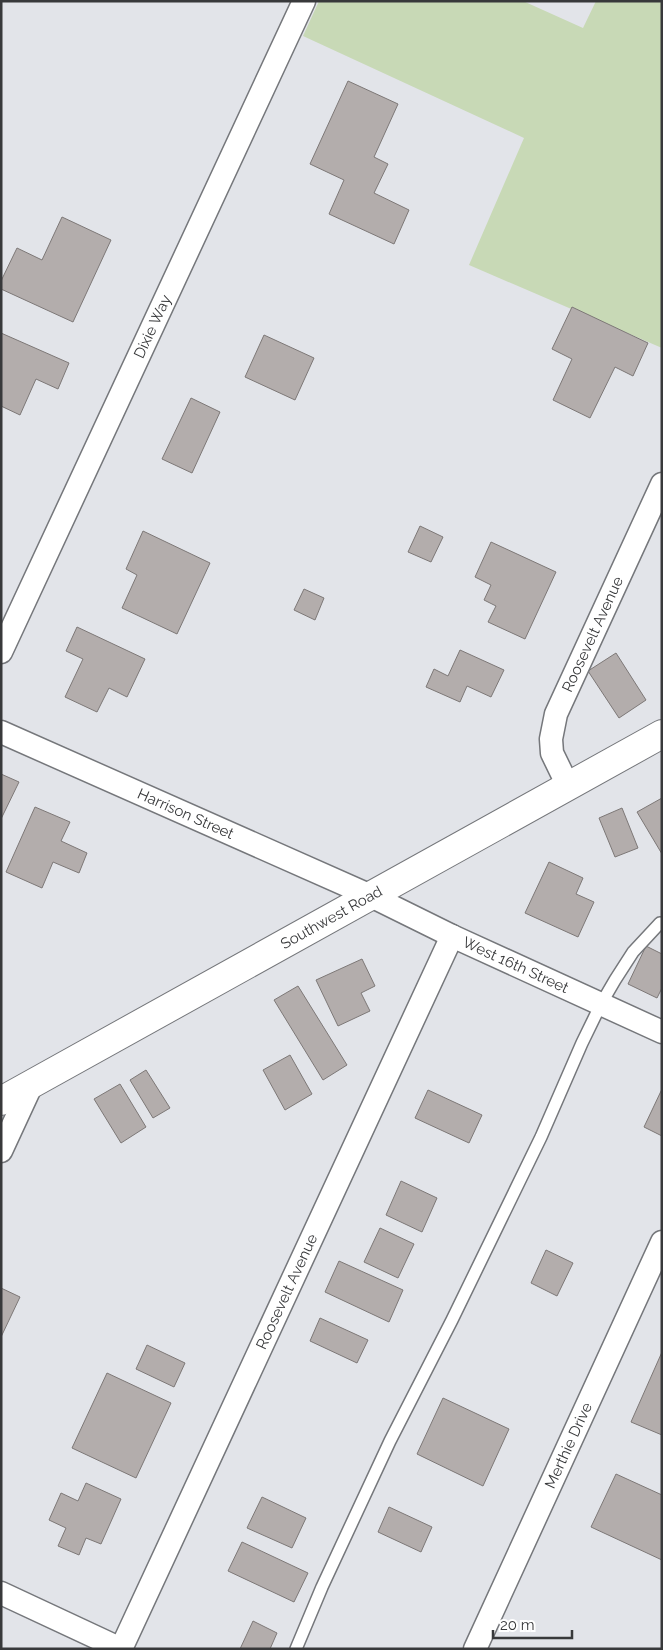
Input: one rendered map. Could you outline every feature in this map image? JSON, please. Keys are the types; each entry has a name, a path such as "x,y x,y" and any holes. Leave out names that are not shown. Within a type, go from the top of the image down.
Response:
{"street":[{"name":"Dixie Way","path":"1,652 304,1"},
{"name":"Roosevelt Avenue","path":"568,786 552,753 556,714 662,484"},
{"name":"Harrison Street","path":"1,732 371,896"},
{"name":"Southwest Road","path":"1,1101 662,734"},
{"name":"West 16th Street","path":"371,896 452,936 662,1032"},
{"name":"Roosevelt Avenue","path":"121,1649 452,936"},
{"path":"1,1151 32,1084"},
{"name":"Merthie Drive","path":"475,1649 662,1242"},
{"path":"1,1593 121,1649"}],"lane":[{"path":"296,1649 322,1587 390,1441 461,1303 601,1004 633,952 660,923"}],"green space":[{"path":"319,1 523,1 583,28 596,1 662,1 662,348 469,265 524,138 303,36"}],"building":[{"path":"348,81 398,104 374,157 388,164 374,193 409,210 394,244 329,214 344,180 310,164"},
{"path":"62,217 111,240 73,322 1,289 1,281 17,248 42,260"},
{"path":"572,307 648,343 633,376 615,367 590,418 553,400 572,359 552,349"},
{"path":"1,333 69,363 58,389 36,379 20,415 1,406"},
{"path":"264,335 314,358 295,400 245,377"},
{"path":"191,398 220,412 192,473 162,459"},
{"path":"420,526 443,537 431,562 408,552"},
{"path":"143,531 210,563 177,634 122,608 137,575 126,569"},
{"path":"491,542 556,572 525,639 488,622 496,606 484,600 491,585 475,577"},
{"path":"304,589 324,598 315,620 294,610"},
{"path":"77,627 145,659 127,697 109,688 97,712 65,697 83,659 66,651"},
{"path":"460,650 504,670 491,697 467,686 460,702 426,687 434,669 448,676"},
{"path":"616,653 646,700 619,718 588,671"},
{"path":"1,774 19,782 1,819"},
{"path":"662,798 662,854 637,812"},
{"path":"35,807 70,822 61,841 87,853 79,873 53,862 42,888 6,872"},
{"path":"622,808 638,848 615,857 599,818"},
{"path":"549,862 583,878 576,894 594,902 578,937 525,913"},
{"path":"646,946 662,954 662,988 657,998 628,984"},
{"path":"362,959 375,986 361,993 370,1011 338,1026 316,980"},
{"path":"298,986 347,1065 323,1080 274,1000"},
{"path":"290,1055 312,1094 285,1110 263,1070"},
{"path":"146,1070 170,1108 153,1118 130,1080"},
{"path":"120,1084 146,1127 121,1143 94,1099"},
{"path":"662,1089 662,1136 644,1127"},
{"path":"428,1090 482,1115 469,1143 415,1118"},
{"path":"401,1181 437,1198 422,1232 386,1215"},
{"path":"380,1228 414,1244 398,1278 364,1262"},
{"path":"546,1250 573,1263 557,1296 531,1283"},
{"path":"339,1261 403,1290 389,1322 325,1292"},
{"path":"1,1288 20,1297 1,1337"},
{"path":"320,1318 368,1340 357,1363 310,1341"},
{"path":"147,1345 185,1363 174,1387 136,1369"},
{"path":"662,1352 662,1435 631,1422"},
{"path":"107,1373 171,1403 136,1478 72,1448"},
{"path":"443,1398 509,1429 483,1486 417,1454"},
{"path":"616,1474 662,1495 662,1560 591,1527"},
{"path":"86,1483 121,1499 101,1544 86,1538 79,1555 58,1546 66,1528 49,1520 61,1493 78,1501"},
{"path":"262,1497 306,1518 292,1548 247,1528"},
{"path":"389,1507 432,1527 421,1552 378,1532"},
{"path":"242,1542 308,1573 294,1602 228,1571"},
{"path":"253,1621 277,1633 270,1649 240,1649"}]}
